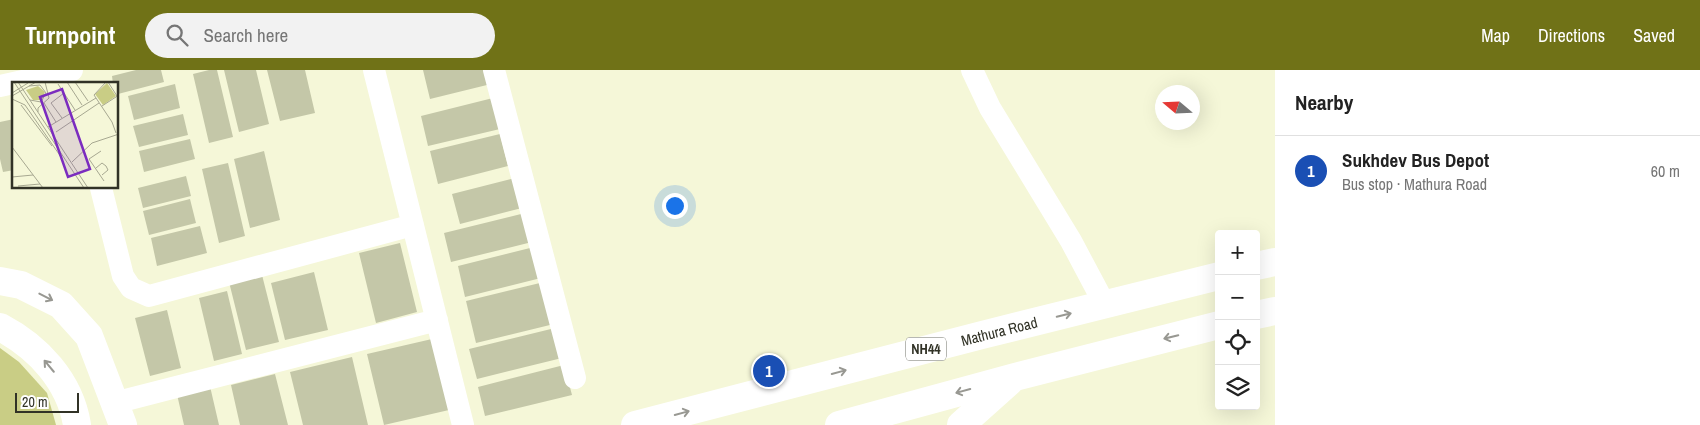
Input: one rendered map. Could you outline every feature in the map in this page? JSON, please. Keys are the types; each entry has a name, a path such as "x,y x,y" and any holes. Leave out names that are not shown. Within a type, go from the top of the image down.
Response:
{"highway":[{"path":"1260,265 1275,262"},
{"name":"Mathura Road","path":"634,425 1215,277"},
{"path":"0,281 21,285 61,305 89,336 119,414"},
{"path":"1260,314 1275,310"},
{"path":"839,425 1015,377 1215,326"},
{"path":"0,327 18,336 38,352 54,371 67,393 77,425"},
{"path":"961,425 1015,377"}],"street":[{"path":"18,82 71,70"},
{"path":"374,70 463,425"},
{"path":"494,70 575,378"},
{"path":"972,70 990,108 1071,241 1105,305"},
{"path":"101,189 123,276 131,288 149,296 413,225"},
{"path":"119,414 437,320"}],"green space":[{"path":"0,348 19,362 47,393 56,425 0,425"}],"building":[{"path":"136,70 161,70 164,82 119,94 119,82 113,82 112,76"},
{"path":"217,70 233,137 209,143 193,74"},
{"path":"224,70 256,70 269,124 239,132"},
{"path":"267,70 305,70 315,113 280,121"},
{"path":"423,70 488,70 491,84 430,99"},
{"path":"175,84 180,108 134,120 128,96"},
{"path":"493,98 500,129 428,146 421,116"},
{"path":"183,114 188,135 139,147 133,126"},
{"path":"12,119 12,170 3,172 0,159 0,122"},
{"path":"500,134 508,166 438,184 430,151"},
{"path":"190,139 195,159 144,172 139,151"},
{"path":"264,151 280,220 250,228 234,159"},
{"path":"228,163 245,236 219,243 202,169"},
{"path":"186,176 191,196 143,208 138,188"},
{"path":"515,178 522,208 460,224 452,194"},
{"path":"190,199 196,223 149,235 143,211"},
{"path":"525,213 532,242 451,262 444,233"},
{"path":"200,226 207,253 157,266 151,238"},
{"path":"400,243 417,312 376,323 359,253"},
{"path":"534,247 541,278 465,297 458,266"},
{"path":"314,272 328,330 285,340 271,283"},
{"path":"262,275 279,342 246,350 229,282"},
{"path":"544,282 554,324 476,343 466,301"},
{"path":"227,291 242,354 214,361 199,298"},
{"path":"167,310 181,368 150,376 135,318"},
{"path":"555,328 562,358 477,379 469,349"},
{"path":"432,339 449,410 384,425 367,354"},
{"path":"352,357 368,425 303,425 290,372"},
{"path":"564,365 572,395 485,416 478,387"},
{"path":"275,374 288,425 240,425 231,385"},
{"path":"209,382 219,425 184,425 176,390"}],"place":[{"name":"Sukhdev Bus Depot","path":"769,371"}]}
